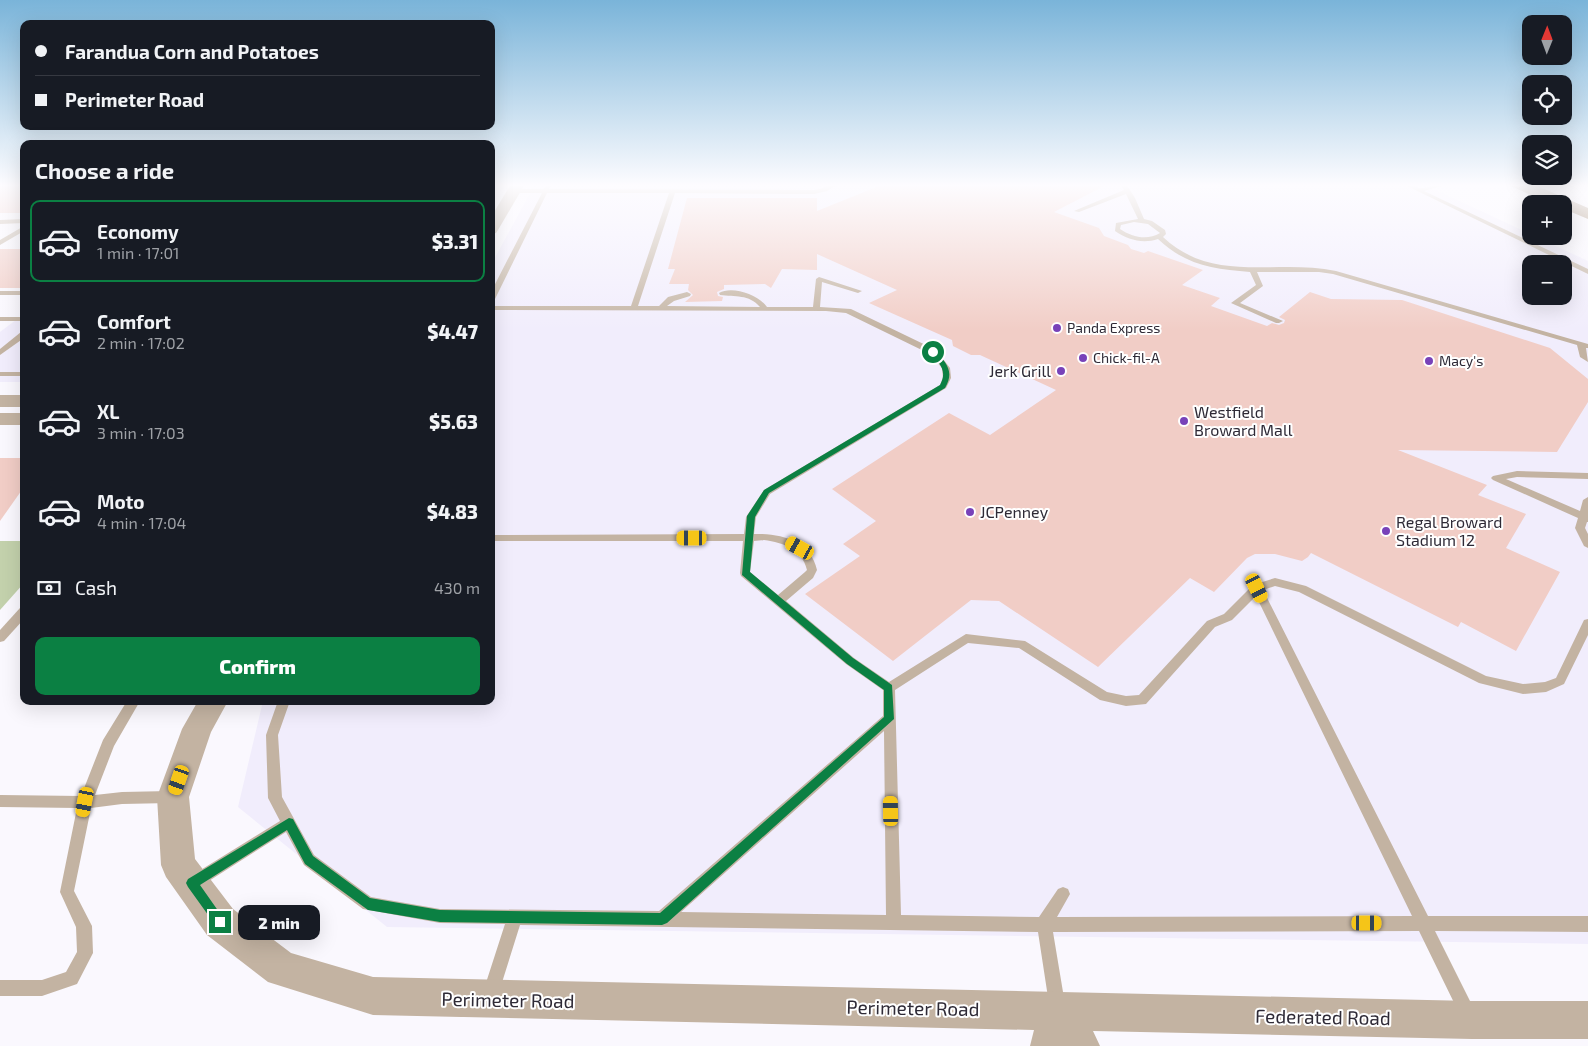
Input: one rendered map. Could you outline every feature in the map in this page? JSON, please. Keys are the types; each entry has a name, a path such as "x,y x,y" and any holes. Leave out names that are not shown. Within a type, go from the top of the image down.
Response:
{"street":[{"path":"0,401 20,401"},
{"path":"0,419 20,420"},
{"name":"Perimeter Road","path":"212,705 197,729 173,797 178,865 220,922 281,969 373,996 1054,1028"},
{"name":"Federated Road","path":"1054,1028 1472,1020 1588,1020"},
{"path":"1054,1028 1080,1046"}],"lane":[{"path":"0,243 16,233"},
{"path":"495,291 524,233"},
{"path":"634,308 659,233"},
{"path":"1123,233 1133,238 1148,239 1160,237 1163,233"},
{"path":"1507,233 1588,272"},
{"path":"1160,237 1173,252 1221,268 1334,272 1584,345 1584,357 1588,360"},
{"path":"1252,269 1260,286 1235,303 1279,321"},
{"path":"816,309 819,279 858,291"},
{"path":"0,293 20,293"},
{"path":"661,308 671,299 687,294"},
{"path":"723,294 747,294 760,300 765,309"},
{"path":"495,308 816,309 848,311 933,352 946,368 947,378 943,386 766,492 751,516 748,538 745,573 850,661 889,688"},
{"path":"0,320 20,319"},
{"path":"0,353 20,337"},
{"path":"0,374 20,374"},
{"path":"1585,518 1496,478 1517,474 1588,476"},
{"path":"1588,500 1585,518 1580,528 1588,544"},
{"path":"495,538 779,539 800,548 809,558 812,570 809,575 778,601"},
{"path":"889,688 966,638 1021,644 1104,696 1126,700 1142,700 1211,624 1228,617 1257,588 1275,582 1302,589 1483,680 1523,689 1546,687 1560,681 1588,623"},
{"path":"1257,588 1472,1020"},
{"path":"0,638 20,616"},
{"path":"889,688 894,921"},
{"path":"0,988 42,988 70,978 85,953 84,926 67,892 85,802 108,744 132,705"},
{"path":"283,705 272,735 275,798 309,860 368,904 440,916 1044,923 1103,926 1588,924"},
{"path":"662,919 889,719"},
{"path":"0,801 85,802 122,798 173,797"},
{"path":"192,883 289,823"},
{"path":"1054,1028 1044,923 1062,894"},
{"path":"488,1000 515,917"}],"shaded area":[{"path":"508,233 1522,233 1522,245 1554,245 1588,261 1588,944 387,927 238,807 262,705 495,705 495,258"},
{"path":"20,317 20,382 0,382 0,332"}],"green space":[{"path":"0,541 20,541 20,588 0,610"}],"building":[{"name":"Westfield Broward Mall","path":"678,233 1102,233 1104,236 1128,245 1131,249 1144,253 1148,251 1203,270 1182,285 1220,298 1211,306 1267,326 1272,323 1279,325 1284,323 1285,320 1279,317 1310,292 1331,299 1402,300 1550,348 1588,379 1588,402 1557,452 1398,450 1487,485 1478,495 1526,514 1506,548 1560,572 1516,651 1461,622 1458,627 1311,553 1302,561 1275,554 1255,554 1247,558 1214,592 1190,578 1098,667 999,601 971,600 893,661 805,594 860,556 843,544 876,521 832,489 949,413 990,435 1056,390 980,355 971,355 953,346 952,340 869,303 897,290 817,254 817,270 782,269 771,288 765,284 724,285 724,289 717,292 718,296 723,297 722,301 685,302 693,295 688,290 689,284 669,284 675,269 668,269"},
{"path":"0,249 20,249 20,288 0,288"},
{"path":"0,458 20,458 20,493 0,521"}],"place":[{"name":"Panda Express","path":"1057,328"},
{"name":"Chick-fil-A","path":"1083,358"},
{"name":"Macy's","path":"1429,361"},
{"name":"Jerk Grill","path":"1061,371"},
{"name":"Westfield Broward Mall","path":"1184,421"},
{"name":"JCPenney","path":"970,512"},
{"name":"Regal Broward Stadium 12","path":"1386,531"}],"route":[{"path":"220,922 192,883 289,823 309,860 368,904 440,916 662,919 889,719 889,688 850,661 745,573 751,516 766,492 943,386 947,378 946,368 933,352"}]}
